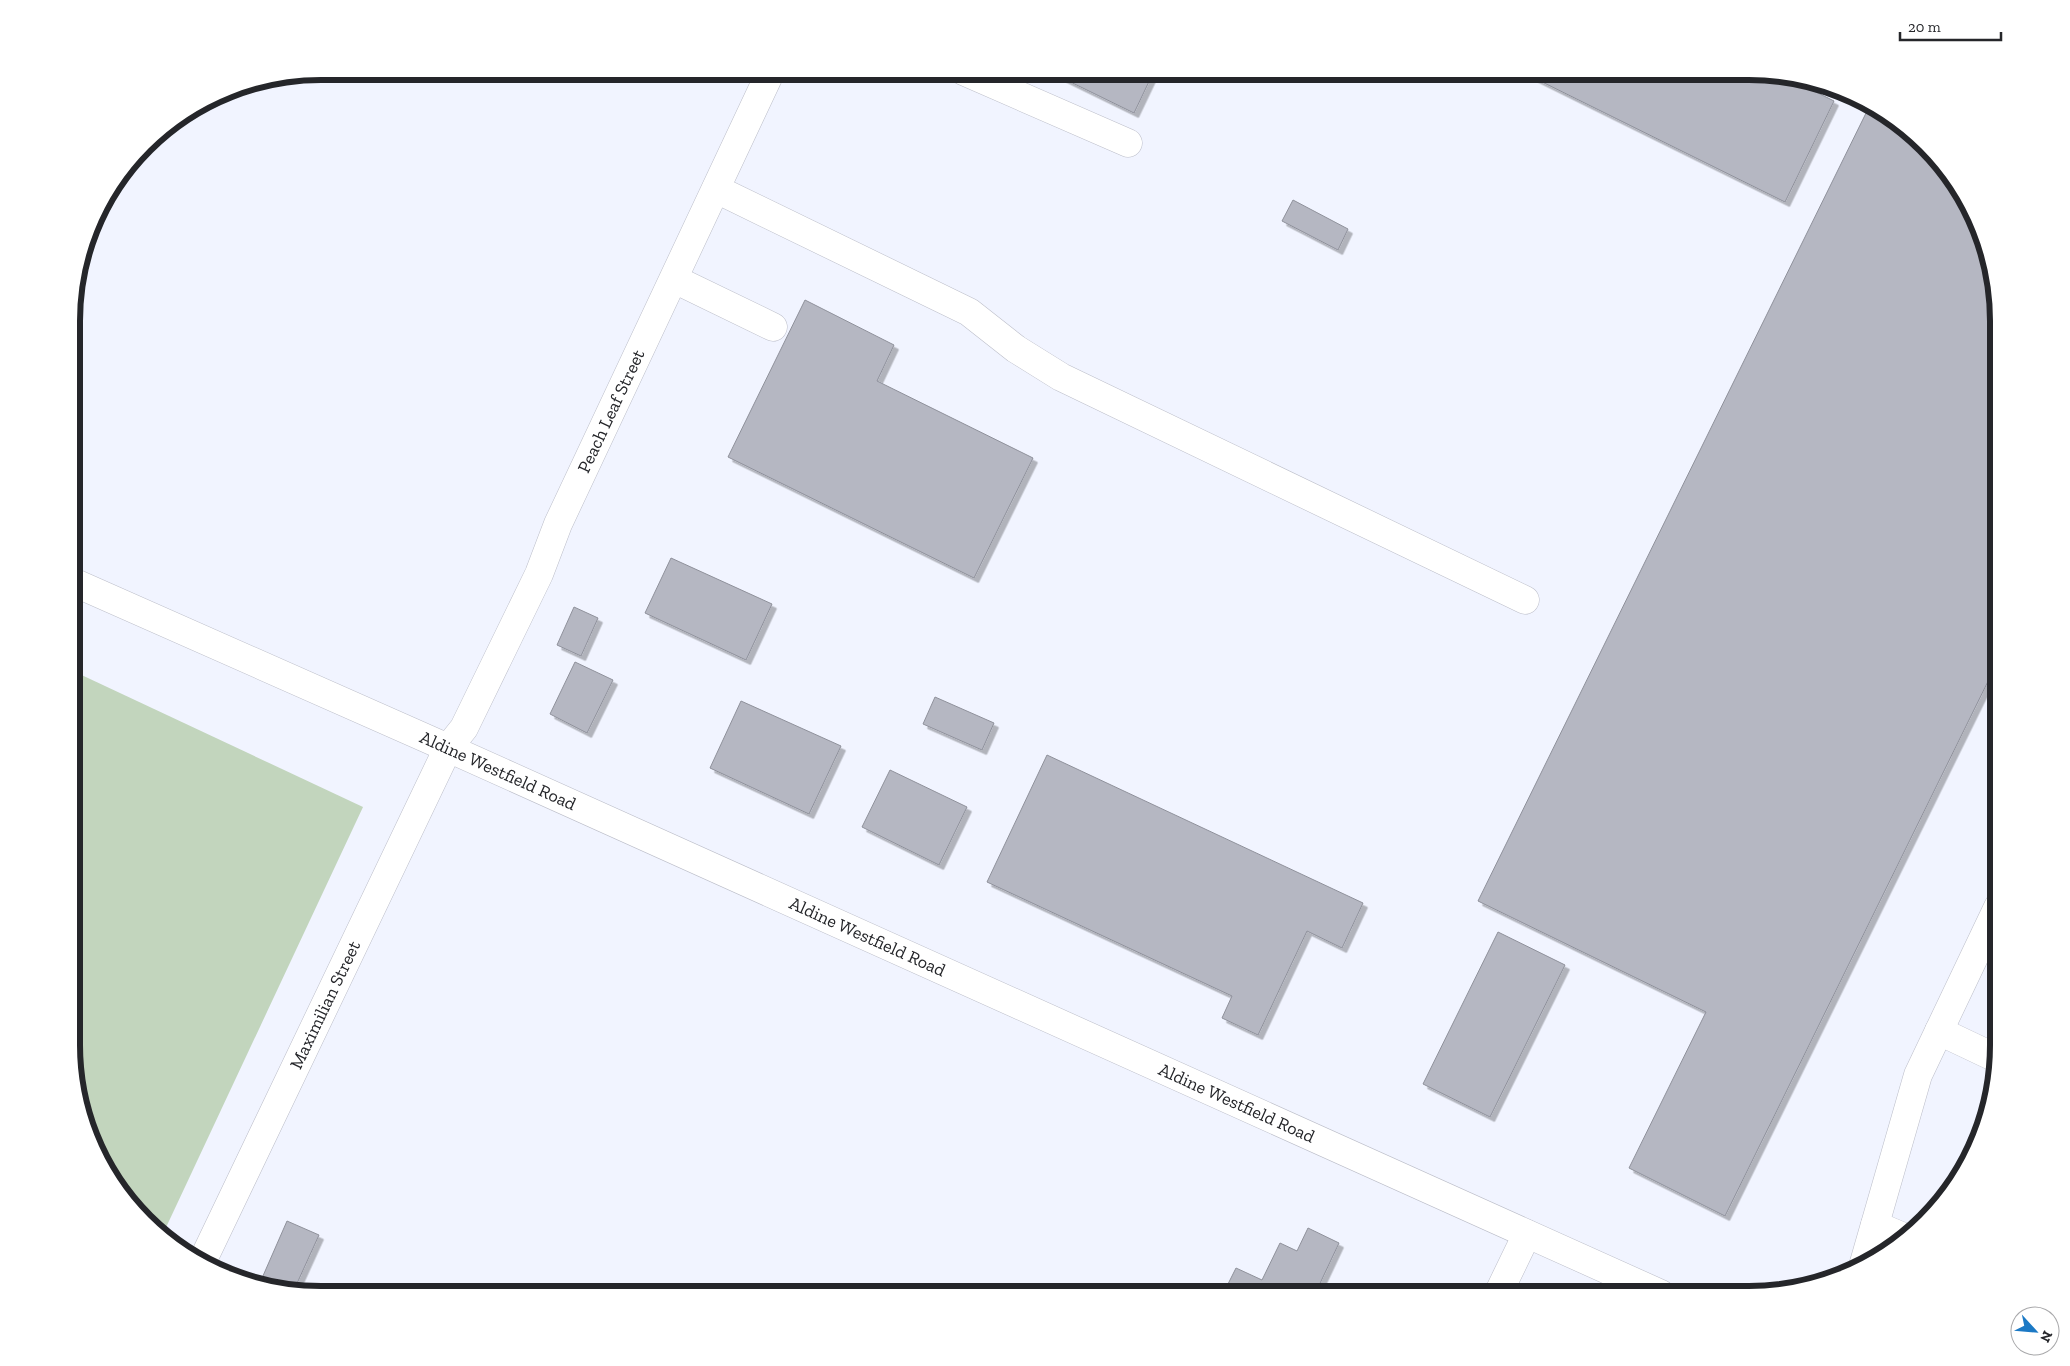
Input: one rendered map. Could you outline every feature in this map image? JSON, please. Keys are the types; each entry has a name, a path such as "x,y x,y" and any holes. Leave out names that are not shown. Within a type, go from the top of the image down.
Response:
{"main road":[{"name":"Peach Leaf Street","path":"448,748 464,728 535,582 558,524 768,80"},
{"path":"984,80 1128,143"},
{"path":"716,189 969,312 1016,349 1061,377 1525,600"},
{"path":"674,279 773,327"},
{"name":"Aldine Westfield Road","path":"80,585 448,748 1643,1286"},
{"name":"Maximilian Street","path":"205,1256 448,748"},
{"path":"1866,1255 1918,1075 1990,924"},
{"path":"1939,1030 1989,1055"},
{"path":"1875,1225 1898,1235"},
{"path":"1502,1286 1527,1234"}],"green space":[{"path":"80,674 363,807 165,1229 140,1204 112,1165 98,1137 88,1107 82,1076 80,1045"}],"building":[{"path":"1066,80 1150,80 1134,113"},
{"path":"1538,80 1749,80 1780,82 1806,87 1834,101 1785,202"},
{"path":"1867,111 1908,140 1940,174 1958,201 1972,229 1982,259 1988,290 1990,321 1990,677 1725,1216 1629,1168 1706,1012 1478,901"},
{"path":"1293,200 1348,229 1338,250 1282,221"},
{"path":"805,300 894,345 877,381 1033,458 974,578 728,457"},
{"path":"671,558 772,604 746,660 645,613"},
{"path":"574,607 598,618 581,656 557,645"},
{"path":"575,662 613,680 587,733 550,714"},
{"path":"935,697 994,723 982,750 923,724"},
{"path":"741,701 841,746 809,814 710,768"},
{"path":"1047,755 1363,903 1342,948 1307,931 1258,1035 1222,1018 1232,996 987,882"},
{"path":"890,770 967,807 939,865 862,827"},
{"path":"1498,932 1565,965 1490,1117 1423,1084"},
{"path":"287,1221 319,1235 297,1284 262,1279"},
{"path":"1308,1228 1339,1243 1319,1286 1227,1286 1236,1268 1262,1280 1280,1243 1297,1251"}]}
